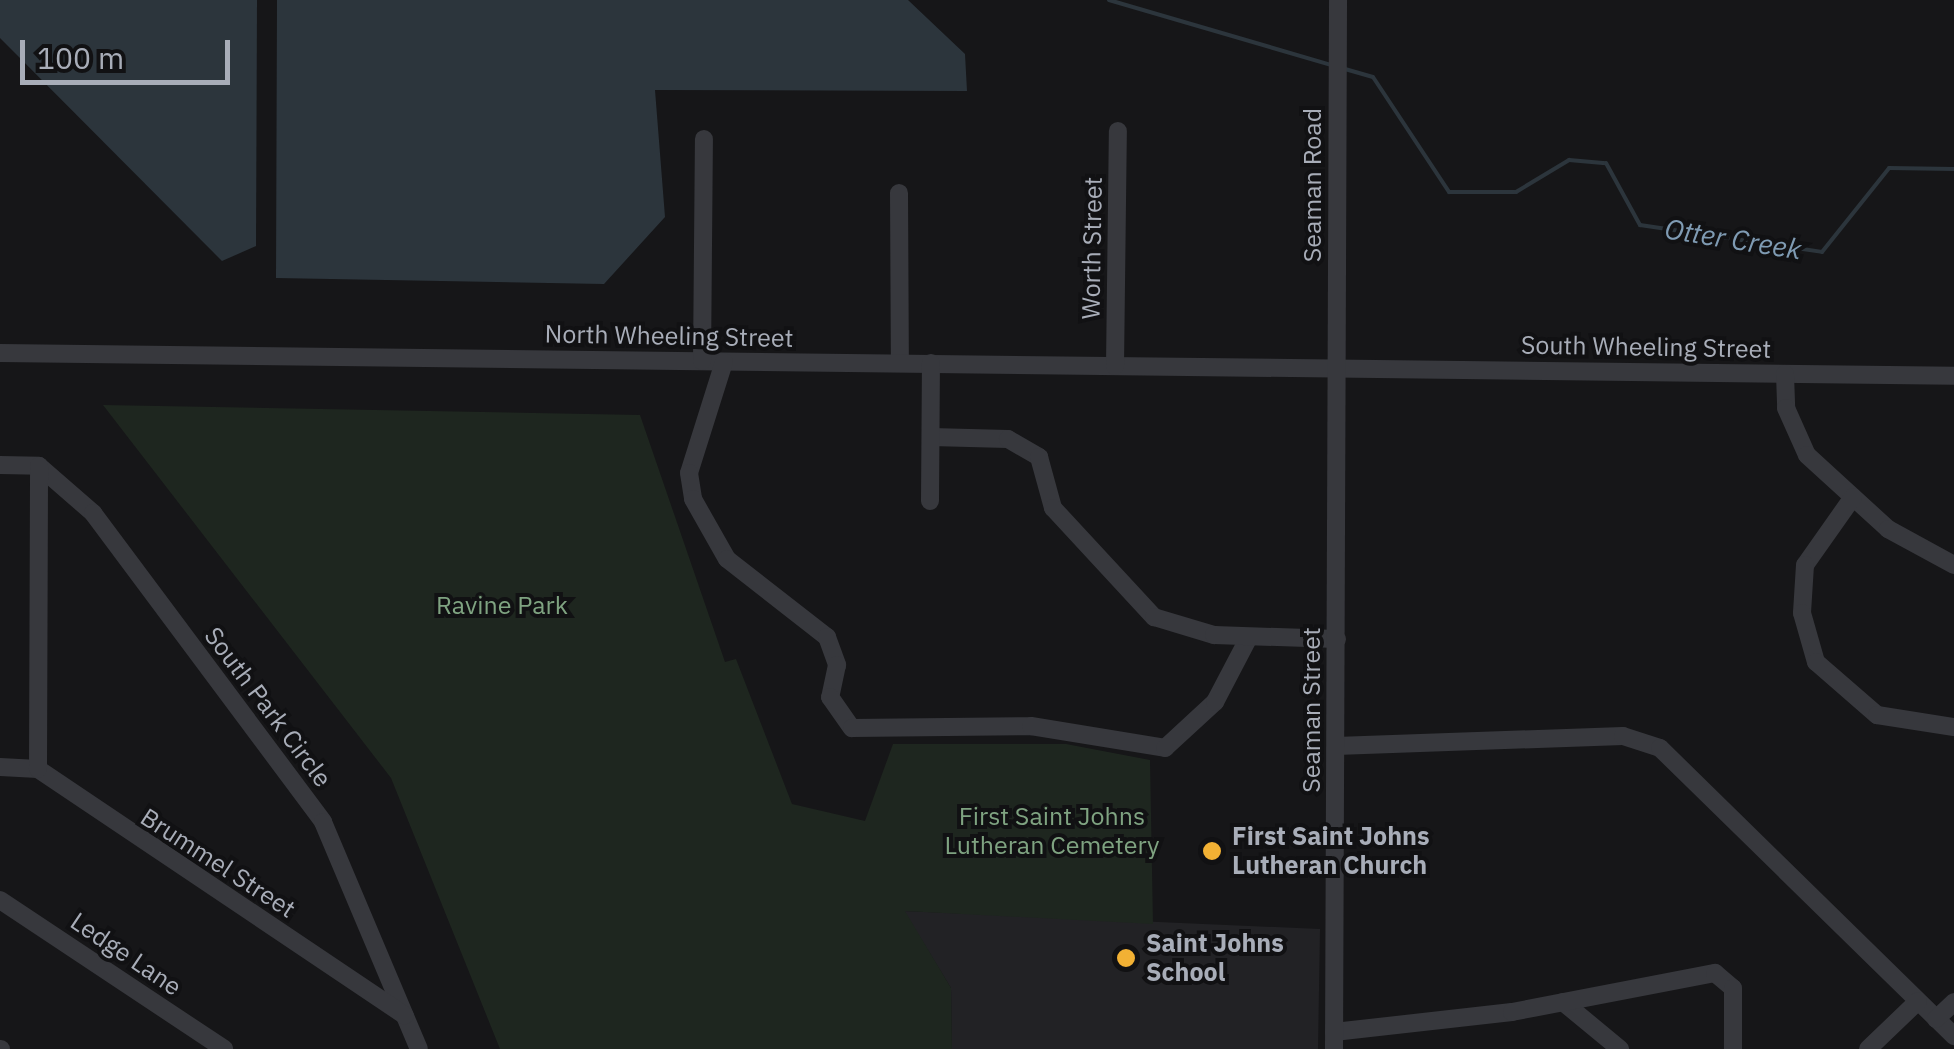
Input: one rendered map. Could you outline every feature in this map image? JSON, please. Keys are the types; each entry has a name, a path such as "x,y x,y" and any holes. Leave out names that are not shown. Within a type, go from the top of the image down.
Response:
{"street":[{"name":"Seaman Road","path":"1336,370 1338,0"},
{"name":"Worth Street","path":"1115,366 1118,132"},
{"path":"702,362 704,139"},
{"path":"899,193 900,362"},
{"name":"North Wheeling Street","path":"0,353 1336,370"},
{"path":"724,362 689,473 693,499 727,559 828,637 837,664 830,697 852,728 1030,726 1165,748 1215,702 1248,637"},
{"path":"930,501 931,363"},
{"name":"South Wheeling Street","path":"1336,370 1954,376"},
{"name":"Seaman Street","path":"1334,1041 1336,370"},
{"path":"1785,374 1786,408 1807,455 1888,529 1954,565"},
{"path":"931,437 1023,445 1039,457 1053,508 1154,617 1248,637 1336,639"},
{"path":"0,465 39,466 38,769 0,767"},
{"name":"South Park Circle","path":"39,466 93,514 324,822 419,1049"},
{"path":"1853,497 1805,565 1802,613 1816,662 1877,715 1925,730 1954,727"},
{"path":"1336,746 1623,736 1660,748 1954,1036"},
{"name":"Brummel Street","path":"38,769 405,1016"},
{"name":"Ledge Lane","path":"0,900 224,1049"},
{"path":"1334,1041 1716,973 1733,988 1733,1049"},
{"path":"1868,1049 1918,1000"},
{"path":"1563,1002 1620,1049"},
{"path":"1936,1019 1954,1002"}],"shaded area":[{"path":"0,0 257,0 256,246 222,261 0,38"},
{"path":"277,0 908,0 965,54 967,91 655,90 665,217 604,284 276,278"},
{"name":"Saint Johns School","path":"904,911 1320,929 1318,1049 952,1049 951,988"}],"green space":[{"name":"Ravine Park","path":"103,405 640,415 725,662 736,659 792,804 865,821 893,744 1066,744 1150,760 1153,924 905,911 951,988 952,1049 500,1049 391,778"}],"waterway":[{"name":"Otter Creek","path":"1109,0 1331,65"},
{"name":"Otter Creek","path":"1345,69 1373,77 1449,192 1516,192 1569,160 1606,163 1640,225 1822,252 1889,168 1954,169"}],"place":[{"name":"First Saint Johns Lutheran Church","path":"1212,851"},
{"name":"Saint Johns School","path":"1126,958"}],"park label":[{"name":"First Saint Johns Lutheran Cemetery","path":"1052,832"}]}
